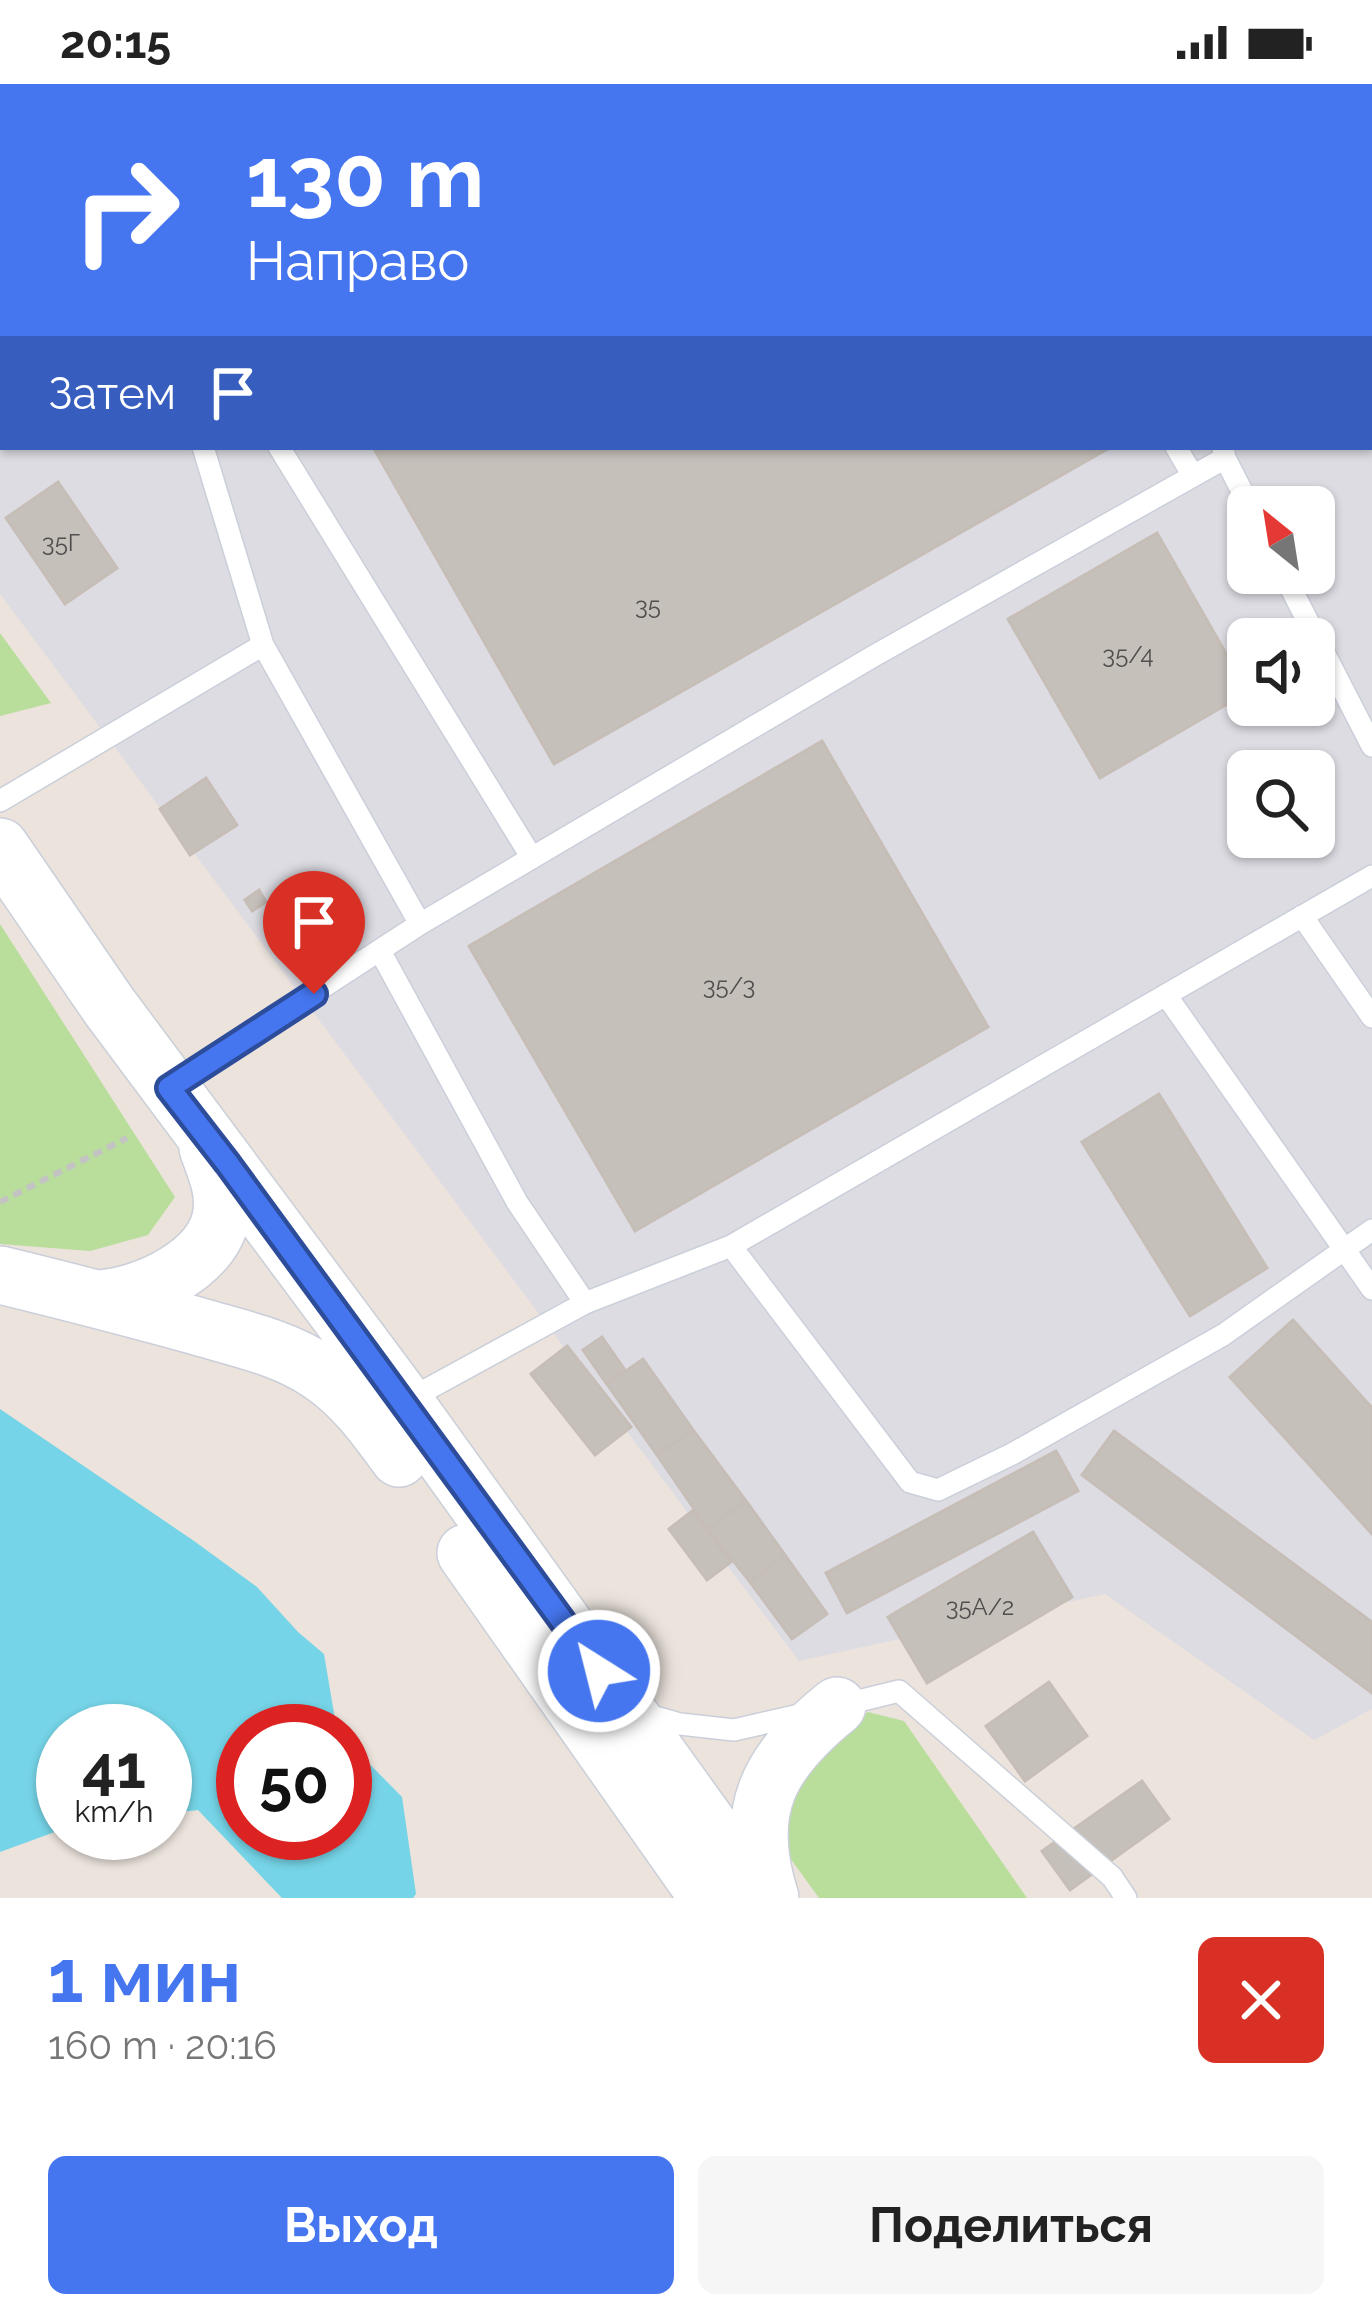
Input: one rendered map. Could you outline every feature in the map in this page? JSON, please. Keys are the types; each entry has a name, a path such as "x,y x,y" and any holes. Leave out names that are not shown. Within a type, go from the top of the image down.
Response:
{"main road":[{"path":"0,847 185,1107 709,1898"},
{"path":"99,1299 127,1295 163,1279 202,1252 214,1236 222,1196 185,1107"},
{"path":"0,1275 253,1342 295,1358 391,1416 627,1709 766,1898"},
{"path":"766,1898 759,1865 759,1824 768,1782 786,1754 837,1706"}],"lane":[{"path":"203,450 263,645 420,923"},
{"path":"281,450 532,858"},
{"path":"1177,450 1193,476"},
{"path":"185,1107 420,923 872,657 1193,476 1224,452 1240,486"},
{"path":"1294,594 1372,746"},
{"path":"0,801 263,645"},
{"path":"391,1416 585,1303 730,1246 1372,876"},
{"path":"1302,916 1372,1017"},
{"path":"380,951 517,1202 585,1303"},
{"path":"1166,994 1372,1289"},
{"path":"730,1246 910,1481 938,1490 1012,1454 1223,1335 1372,1230"},
{"path":"627,1709 680,1724 734,1730 899,1690 1112,1876 1126,1898"}],"path":[{"path":"0,1202 127,1138"}],"shaded area":[{"path":"0,450 1372,450 1372,1709 1314,1740 1105,1594 799,1661 0,594"}],"green space":[{"path":"0,633 51,703 0,716"},
{"path":"0,924 175,1197 148,1235 90,1251 0,1244"},
{"path":"868,1712 904,1721 1027,1898 819,1898 777,1840 798,1763"}],"water":[{"path":"0,1409 257,1587 324,1654 332,1704 216,1704 216,1829 198,1810 192,1811 192,1704 36,1704 36,1839 0,1852"},
{"path":"372,1766 402,1797 416,1894 413,1898 282,1898 246,1860 372,1860"}],"building":[{"path":"375,450 1106,450 554,764"},
{"path":"58,482 117,568 65,604 6,518"},
{"path":"1157,533 1227,655 1227,704 1100,778 1008,619"},
{"path":"822,741 988,1027 635,1231 469,946"},
{"path":"206,778 237,825 190,855 160,809"},
{"path":"259,890 266,902 252,911 245,900"},
{"path":"1159,1094 1267,1268 1190,1316 1082,1142"},
{"path":"1293,1320 1372,1408 1372,1534 1230,1377"},
{"path":"602,1337 625,1370 606,1383 583,1350"},
{"path":"567,1346 631,1427 595,1455 531,1374"},
{"path":"643,1359 693,1430 657,1455 607,1384"},
{"path":"693,1430 746,1501 708,1529 657,1455"},
{"path":"1114,1431 1372,1622 1372,1693 1082,1475"},
{"path":"1056,1451 1078,1491 847,1613 826,1573"},
{"path":"746,1501 785,1555 750,1582 708,1529"},
{"path":"692,1511 731,1562 707,1580 669,1529"},
{"path":"1033,1532 1072,1597 927,1683 888,1617"},
{"path":"785,1555 827,1614 792,1639 750,1582"},
{"path":"1049,1682 1087,1736 1025,1781 986,1726"},
{"path":"1142,1781 1169,1819 1070,1890 1042,1851"}],"route":[{"path":"314,994 169,1088 599,1671"}]}
